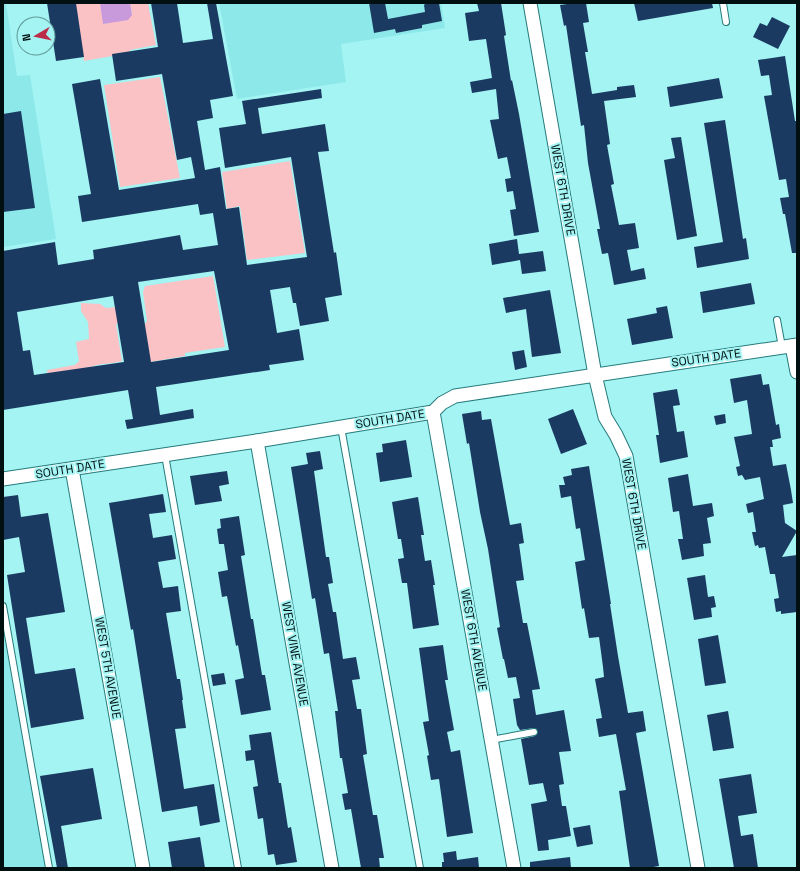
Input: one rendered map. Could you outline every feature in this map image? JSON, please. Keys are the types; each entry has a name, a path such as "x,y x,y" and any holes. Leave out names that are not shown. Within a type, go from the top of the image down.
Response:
{"street":[{"name":"WEST 6TH DRIVE","path":"530,3 595,374 605,417 626,456 698,868"},
{"name":"SOUTH DATE","path":"3,479 257,441 433,412 442,403 455,396 791,346"},
{"path":"791,346 797,372"},
{"name":"WEST 6TH AVENUE","path":"433,412 514,868"},
{"name":"WEST VINE AVENUE","path":"257,441 332,868"},
{"name":"WEST 5TH AVENUE","path":"72,469 143,868"}],"lane":[{"path":"723,3 726,22"},
{"path":"778,320 791,346"},
{"path":"341,427 420,868"},
{"path":"165,455 238,868"},
{"path":"3,606 49,868"},
{"path":"491,740 534,732"}],"shaded area":[{"path":"3,3 6,3 17,76 30,75 56,239 3,247"},
{"path":"75,3 100,3 104,24 132,15 130,3 148,3 156,45 130,50 130,53 84,61"},
{"path":"100,3 130,3 132,15 128,20 103,24"},
{"path":"219,3 441,3 445,28 341,44 346,82 237,99"},
{"path":"160,77 180,178 120,187 104,85"},
{"path":"290,161 305,253 247,260 240,206 227,209 222,172"},
{"path":"213,276 225,347 185,353 185,356 150,362 144,325 147,321 143,292 145,286"},
{"path":"81,303 100,304 106,308 116,307 119,323 116,324 122,361 100,364 48,376 47,370 75,365 79,361 76,342 89,339 88,322 81,311"},
{"path":"3,622 47,868 3,868"}],"building":[{"path":"47,3 76,3 84,57 56,61 56,16 49,16"},
{"path":"151,3 177,3 183,43 213,39 207,3 216,3 233,96 210,100 213,118 197,121 205,170 220,167 226,209 239,207 247,265 307,257 291,157 225,168 219,128 246,124 242,101 321,89 322,98 258,108 262,134 325,124 329,151 318,152 342,295 325,298 329,321 300,326 296,303 293,303 290,287 270,290 277,333 299,329 304,360 269,365 270,370 156,387 160,415 193,409 194,418 127,429 125,420 133,419 128,390 3,410 3,251 55,242 58,265 94,259 93,250 180,235 183,250 218,245 213,213 200,215 198,204 82,222 78,196 91,194 72,84 100,79 119,190 195,178 191,157 177,160 162,74 116,81 112,54 158,47","holes":["214,271 229,350 151,362 138,282","113,296 124,362 34,375 30,350 23,351 17,312"]},
{"path":"369,3 385,3 388,19 425,12 424,5 426,3 439,3 442,21 422,25 422,28 396,33 395,29 374,33"},
{"path":"477,3 501,3 506,35 504,36 511,81 512,80 519,114 539,232 514,236 510,210 516,209 513,191 507,192 505,179 511,178 507,157 498,159 490,120 499,119 496,89 472,93 470,82 492,78 486,39 469,41 465,13 479,11"},
{"path":"586,3 589,22 583,23 588,52 585,52 592,94 617,90 617,87 634,85 636,97 604,101 610,144 607,145 614,184 611,185 619,225 635,223 639,248 627,250 631,271 644,268 646,279 614,285 608,253 602,254 597,229 600,229 588,163 584,125 581,126 566,25 564,26 560,5"},
{"path":"634,3 712,3 713,8 638,21"},
{"path":"772,17 790,26 778,49 753,37 760,23 767,26"},
{"path":"785,56 795,121 797,121 797,253 792,253 785,214 783,214 780,198 789,197 786,179 779,180 764,96 772,95 769,75 761,76 758,60"},
{"path":"719,78 723,98 670,107 667,87"},
{"path":"21,111 35,208 3,212 3,114"},
{"path":"725,120 743,239 746,238 749,259 697,268 694,247 723,242 704,123"},
{"path":"681,137 697,236 677,240 664,160 675,158 671,138"},
{"path":"517,239 519,254 543,251 546,271 522,274 520,260 492,265 489,244"},
{"path":"751,283 755,304 703,313 700,292"},
{"path":"550,290 561,353 532,357 526,309 506,313 503,298"},
{"path":"667,306 673,338 632,345 627,319 657,313 656,308"},
{"path":"524,350 527,367 515,370 512,352"},
{"path":"761,374 763,385 769,384 776,425 779,424 781,438 772,440 773,447 770,447 773,466 786,464 791,490 793,503 783,505 785,523 797,531 782,557 797,555 797,612 781,614 781,611 776,612 774,599 779,598 775,574 770,574 765,547 759,548 758,545 755,546 752,532 756,532 753,512 748,513 746,504 764,499 760,477 745,480 742,475 738,476 736,467 740,466 734,437 752,434 747,400 734,403 730,379"},
{"path":"677,389 680,405 673,406 677,432 684,431 688,457 660,463 656,435 659,435 653,393"},
{"path":"573,409 587,444 561,454 548,419"},
{"path":"481,411 482,420 491,419 510,525 521,523 524,543 519,544 524,580 516,581 523,623 527,623 540,689 532,690 536,715 564,710 571,751 559,752 564,784 559,785 562,806 566,806 571,836 548,840 549,850 538,851 531,804 547,801 543,783 529,785 521,739 535,736 538,732 534,728 520,730 517,725 513,699 520,698 516,677 508,678 503,659 497,628 500,627 488,549 480,512 469,443 467,444 462,414"},
{"path":"725,414 726,423 716,425 714,416"},
{"path":"406,440 412,477 380,482 376,453 383,452 382,444"},
{"path":"320,451 323,469 314,471 326,557 329,557 333,583 328,584 333,612 336,612 343,659 356,657 360,679 352,680 357,709 361,709 367,754 363,755 373,815 377,815 384,858 379,858 380,868 361,868 351,809 345,810 342,794 348,793 342,758 340,758 335,711 338,711 329,653 324,654 315,598 312,599 291,467 308,464 306,453"},
{"path":"589,466 628,713 643,711 646,731 636,733 659,866 648,868 630,868 619,791 626,790 616,734 599,737 596,719 602,718 595,679 604,677 599,637 589,638 584,608 582,609 575,562 585,560 580,528 576,529 571,496 561,498 559,485 565,485 563,477 572,475 571,469"},
{"path":"227,471 229,484 219,486 222,501 195,505 190,476"},
{"path":"688,474 693,506 712,503 714,516 707,518 711,543 703,544 704,556 682,560 678,539 683,539 679,511 673,512 668,478"},
{"path":"163,494 166,512 149,514 153,538 172,535 176,559 158,562 163,588 178,586 181,611 166,613 177,679 180,679 186,728 175,729 184,789 214,784 220,822 200,826 197,806 162,812 133,629 131,630 109,503"},
{"path":"18,495 21,517 48,513 65,612 26,618 35,674 75,668 84,719 31,728 7,575 25,572 19,537 3,540 3,497"},
{"path":"418,497 424,535 421,535 425,561 431,560 439,625 413,629 407,583 402,583 398,559 404,558 401,539 398,539 392,502"},
{"path":"239,516 245,555 241,556 251,619 253,619 262,675 265,675 271,710 241,715 235,680 244,678 238,645 236,646 227,596 222,597 218,572 228,570 224,544 219,544 217,529 221,528 220,519"},
{"path":"705,575 708,597 714,596 716,607 711,608 712,617 694,620 687,578"},
{"path":"718,635 726,683 705,686 698,639"},
{"path":"443,645 448,680 445,680 454,730 447,732 451,752 460,750 473,833 447,837 439,779 431,780 427,756 429,755 423,722 429,721 419,648"},
{"path":"224,673 226,684 213,686 211,675"},
{"path":"728,711 734,748 713,751 707,715"},
{"path":"271,732 288,828 291,827 297,862 276,865 274,854 268,855 263,818 258,819 253,787 258,786 254,760 246,761 245,751 251,750 249,735"},
{"path":"93,768 102,819 61,826 68,868 57,868 40,776"},
{"path":"751,774 757,813 738,816 741,836 753,834 758,868 734,868 719,779"},
{"path":"590,825 593,844 577,847 573,828"},
{"path":"200,837 205,868 172,868 168,842"},
{"path":"456,851 457,860 478,857 479,868 442,868 442,862 444,862 443,853"},
{"path":"570,857 571,868 530,868 530,862"}]}
